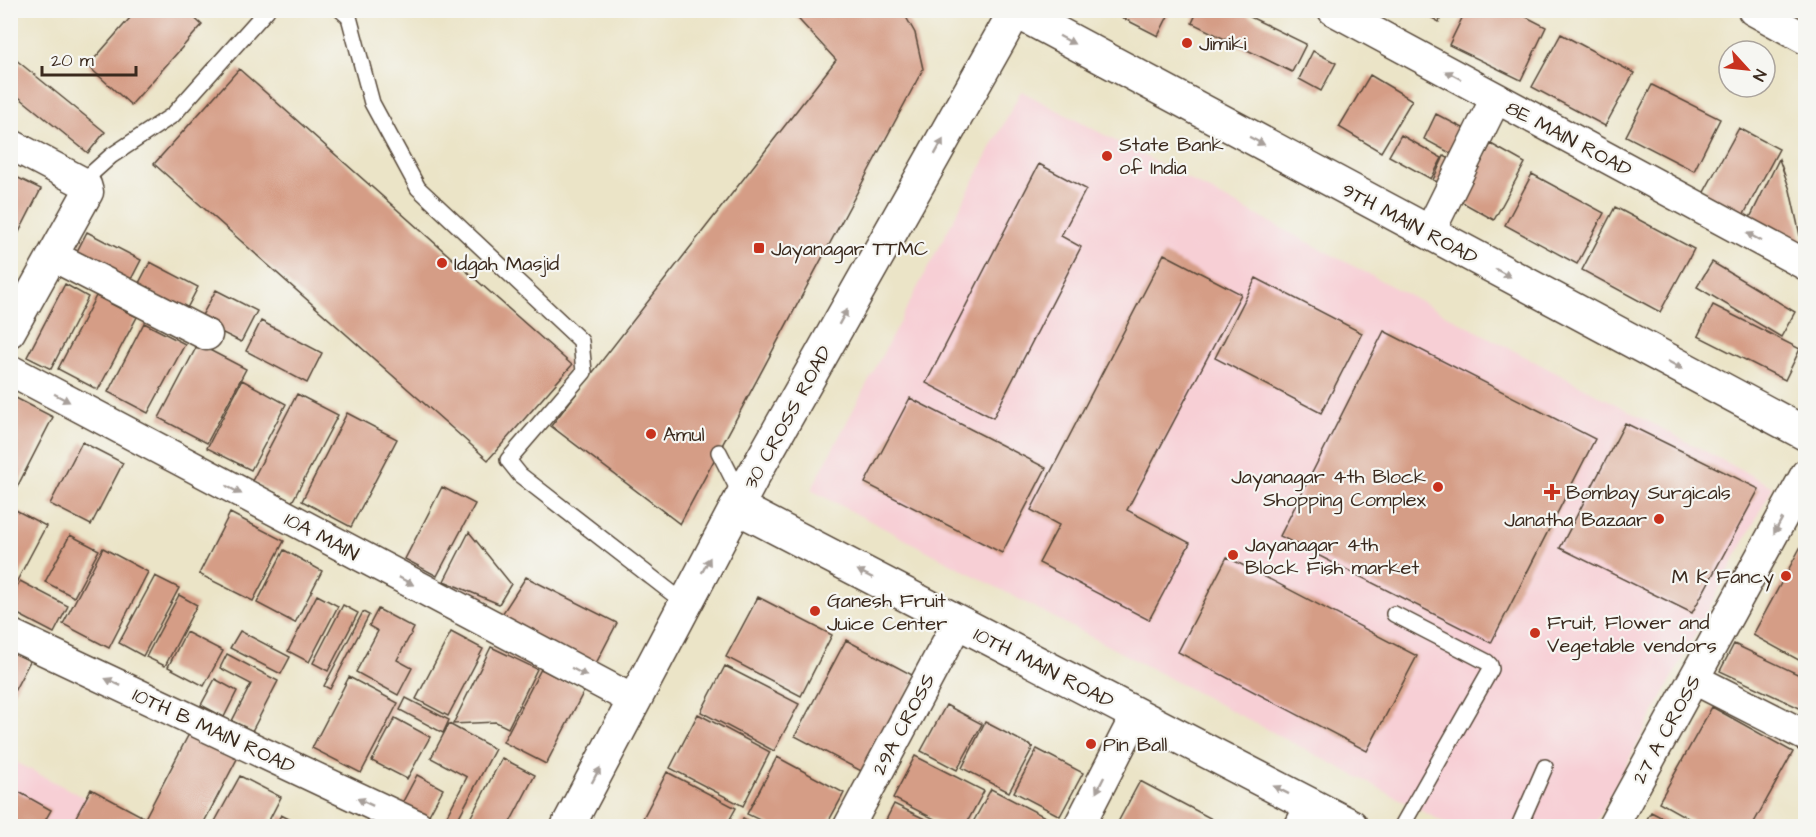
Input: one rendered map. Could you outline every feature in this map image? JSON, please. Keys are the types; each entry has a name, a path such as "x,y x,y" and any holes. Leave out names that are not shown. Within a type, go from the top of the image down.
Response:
{"main road":[{"name":"30 CROSS ROAD","path":"568,826 740,502 1015,11"},
{"name":"9TH MAIN ROAD","path":"1015,11 1806,434"},
{"name":"10TH MAIN ROAD","path":"740,502 958,622 1136,715 1305,816 1351,826"}],"street":[{"name":"8E MAIN ROAD","path":"1333,10 1806,265"},
{"path":"1753,10 1806,39"},
{"path":"1429,233 1496,98"},
{"path":"10,144 82,182 88,188 87,197 10,332"},
{"path":"53,256 207,334"},
{"name":"10A MAIN","path":"10,370 635,701"},
{"name":"27 A CROSS","path":"1613,826 1806,474"},
{"name":"29A CROSS","path":"849,826 958,622"},
{"name":"10TH B MAIN ROAD","path":"10,634 418,826"},
{"path":"1694,679 1806,736"},
{"path":"1079,826 1136,715"}],"lane":[{"path":"82,182 111,156 173,115 267,10"},
{"path":"341,10 348,17 372,103 418,188 581,341 584,372 508,460 520,475 686,604"},
{"path":"719,452 740,502"},
{"path":"1394,614 1487,662 1491,669 1402,826"},
{"path":"1519,826 1545,767"}],"shaded area":[{"path":"1021,91 1773,487 1594,826 1451,826 811,490"},
{"path":"10,759 89,800 75,826 11,826"}],"building":[{"path":"137,10 186,10 202,25 131,105 88,66"},
{"name":"Jayanagar TTMC","path":"790,10 902,10 915,33 923,69 680,524 551,426 836,60"},
{"path":"1107,10 1171,10 1158,36"},
{"path":"1198,10 1236,10 1306,44 1292,72 1192,23"},
{"path":"1418,10 1445,10 1439,22"},
{"path":"1466,10 1513,10 1546,27 1521,80 1449,45"},
{"path":"1561,34 1634,73 1605,126 1532,87"},
{"path":"1313,51 1336,63 1321,91 1299,79"},
{"path":"10,55 105,132 88,153 10,90"},
{"path":"239,69 572,365 488,460 154,164"},
{"path":"1370,75 1412,100 1381,152 1339,127"},
{"path":"1652,85 1720,119 1694,171 1626,136"},
{"path":"1436,114 1465,129 1452,154 1424,139"},
{"path":"1739,128 1779,149 1743,216 1703,194"},
{"path":"1401,135 1442,158 1431,179 1389,156"},
{"path":"1491,144 1525,163 1494,220 1460,201"},
{"path":"1444,156 1460,164 1449,187 1433,180"},
{"path":"1779,159 1790,190 1805,258 1745,228"},
{"path":"1039,164 1086,189 1061,236 1081,247 993,418 926,383"},
{"path":"10,174 41,189 17,236 10,233"},
{"path":"1532,174 1604,213 1577,264 1505,225"},
{"path":"1615,207 1694,249 1660,312 1582,270"},
{"path":"87,232 141,260 126,289 72,261"},
{"path":"1164,254 1241,294 1127,510 1190,543 1149,620 1039,563 1059,525 1031,510"},
{"path":"150,262 198,287 185,312 137,287"},
{"path":"1712,262 1795,312 1781,337 1697,287"},
{"path":"1256,278 1362,333 1321,413 1215,358"},
{"path":"65,284 88,297 51,369 27,357"},
{"path":"216,290 257,311 241,342 199,321"},
{"path":"96,296 137,317 98,390 58,369"},
{"path":"1713,305 1800,349 1785,380 1698,336"},
{"path":"261,321 322,353 307,383 246,351"},
{"path":"144,323 185,344 148,413 108,392"},
{"name":"Jayanagar 4th Block Shopping Complex","path":"1384,331 1595,439 1491,643 1280,536"},
{"path":"198,344 246,369 207,443 159,418"},
{"path":"242,380 286,404 251,470 207,448"},
{"path":"297,394 338,415 292,502 252,481"},
{"path":"10,395 53,417 15,491 10,489"},
{"path":"910,398 1046,468 1002,553 865,483"},
{"path":"347,413 397,439 351,527 302,501"},
{"name":"Janatha Bazaar","path":"1625,423 1759,489 1692,613 1560,548"},
{"path":"82,442 123,463 91,525 50,504"},
{"path":"442,487 475,504 437,576 405,559"},
{"path":"10,507 46,526 10,594"},
{"path":"230,513 284,541 253,601 199,574"},
{"path":"469,532 511,584 499,604 444,581"},
{"path":"70,535 99,550 74,597 45,582"},
{"path":"1806,537 1806,664 1753,635"},
{"path":"103,548 148,572 109,648 63,624"},
{"path":"284,550 322,571 295,623 257,603"},
{"path":"1227,557 1417,656 1367,751 1178,652"},
{"path":"155,576 179,588 143,656 119,643"},
{"path":"526,577 617,623 592,671 497,622"},
{"path":"20,581 68,606 54,633 10,610 10,598"},
{"path":"179,595 197,605 165,666 146,657"},
{"path":"317,595 338,606 309,662 288,651"},
{"path":"758,597 832,635 801,696 726,657"},
{"path":"343,605 358,613 328,671 313,663"},
{"path":"378,609 414,628 397,660 412,668 398,695 356,672 378,631 369,626"},
{"path":"363,612 369,615 330,689 324,686"},
{"path":"240,631 290,657 281,674 230,648"},
{"path":"186,632 223,651 204,686 168,667"},
{"path":"451,632 483,649 448,716 416,699"},
{"path":"846,640 916,677 865,773 795,736"},
{"path":"1734,644 1806,678 1806,711 1720,671"},
{"path":"491,647 537,669 508,728 496,722 453,724"},
{"path":"10,650 30,661 10,699"},
{"path":"227,654 278,681 252,731 232,721 251,684 220,668"},
{"path":"725,666 799,704 774,751 701,712"},
{"path":"541,669 584,691 546,764 503,742"},
{"path":"349,677 398,703 361,773 312,748"},
{"path":"215,679 237,691 224,717 201,705"},
{"path":"406,698 449,720 443,733 400,710"},
{"path":"946,705 982,724 957,770 921,751"},
{"path":"1712,707 1793,752 1752,826 1702,826 1659,802"},
{"path":"698,714 770,752 743,806 670,768"},
{"path":"395,718 430,737 407,779 372,761"},
{"path":"985,722 1033,747 1009,792 962,768"},
{"path":"449,724 495,749 454,826 443,823 467,777 431,758"},
{"path":"190,732 238,757 202,826 163,826 152,821 150,826 71,826 91,789 145,818"},
{"path":"1037,749 1083,773 1060,816 1014,792"},
{"path":"915,756 984,791 965,826 948,826 893,798"},
{"path":"777,757 844,793 826,826 772,826 747,814"},
{"path":"502,758 535,775 508,826 466,826"},
{"path":"667,772 736,808 726,826 649,826 641,822"},
{"path":"417,775 443,789 424,824 398,811"},
{"path":"240,776 281,797 266,826 213,825"},
{"path":"1140,781 1212,819 1207,826 1120,826 1117,824"},
{"path":"10,787 51,810 42,826 10,826"},
{"path":"991,789 1055,822 1053,826 971,826"},
{"path":"894,804 939,826 883,826"},
{"path":"1651,812 1678,826 1643,826"},
{"path":"281,815 303,826 275,826"},
{"path":"743,818 758,826 739,826"}],"place":[{"name":"Jimiki","path":"1187,43"},
{"name":"State Bank of India","path":"1107,156"},
{"name":"Jayanagar TTMC","path":"759,248"},
{"name":"Idgah Masjid","path":"442,263"},
{"name":"Amul","path":"651,434"},
{"name":"Jayanagar 4th Block Shopping Complex","path":"1438,487"},
{"name":"Bombay Surgicals","path":"1552,492"},
{"name":"Janatha Bazaar","path":"1659,519"},
{"name":"Jayanagar 4th Block Fish market","path":"1233,555"},
{"name":"M K Fancy","path":"1786,576"},
{"name":"Ganesh Fruit Juice Center","path":"815,611"},
{"name":"Fruit, Flower and Vegetable vendors","path":"1535,633"},
{"name":"Pin Ball","path":"1091,744"}]}
